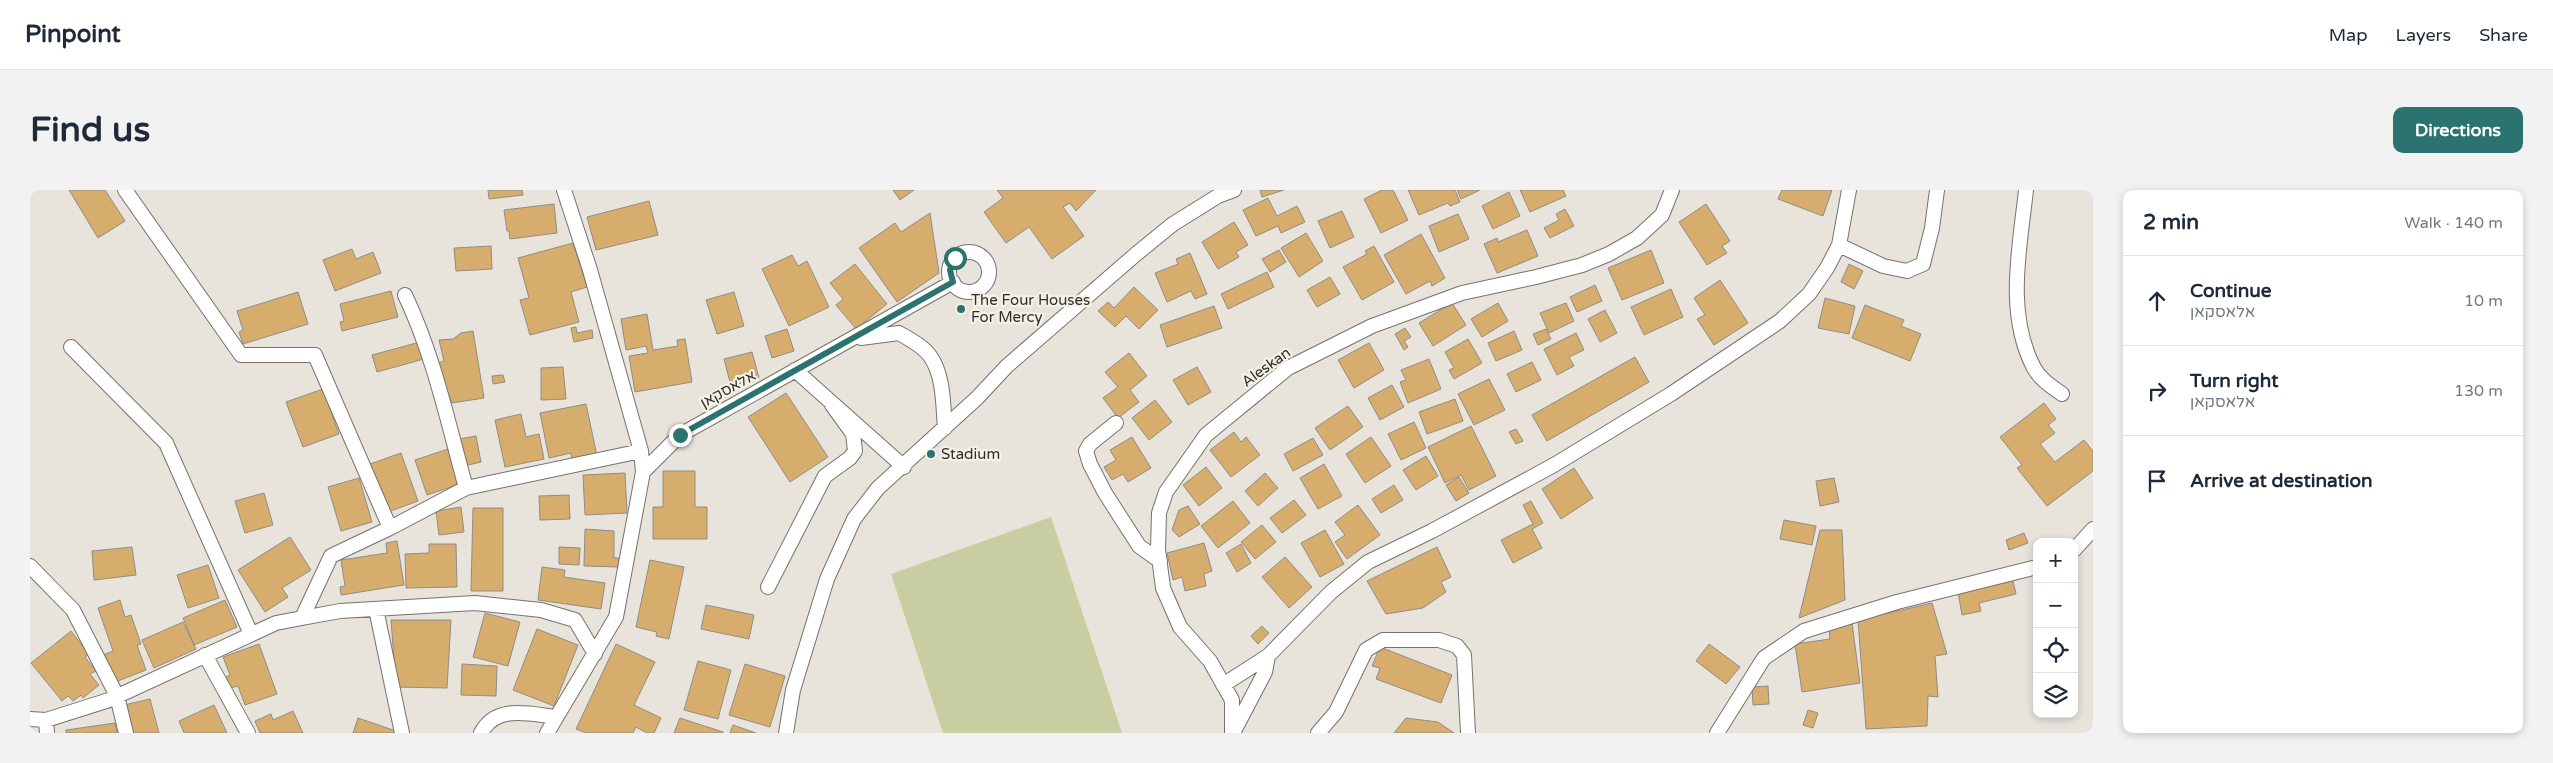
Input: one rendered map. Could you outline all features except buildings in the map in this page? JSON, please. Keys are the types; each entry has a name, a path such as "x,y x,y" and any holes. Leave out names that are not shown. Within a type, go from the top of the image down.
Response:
{"street":[{"path":"125,190 241,355 315,355 390,528"},
{"path":"547,733 616,616 643,472 641,451 590,270 564,190"},
{"path":"786,733 793,690 827,579 854,519 878,488 904,467 1007,366 1135,255 1173,224 1218,196 1234,190"},
{"name":"Aleskan","path":"1232,733 1232,700 1210,661 1180,627 1163,588 1160,561 1158,513 1166,492 1206,435 1288,368 1372,326 1414,309 1462,293 1582,265 1609,254 1637,238 1662,215 1672,190"},
{"path":"1223,685 1268,656 1330,592 1368,562 1432,531 1554,465 1670,394 1780,321 1809,294 1827,268 1839,244 1849,190"},
{"path":"1839,244 1883,266 1906,271 1923,264 1932,228 1937,190"},
{"path":"2026,190 2016,289 2021,324 2027,350 2035,368 2044,381 2062,394"},
{"name":"אלאסקאן","path":"643,472 680,435 953,282"},
{"path":"405,296 419,325 430,358 466,488"},
{"path":"849,340 899,333 930,355 937,369 942,391 945,428"},
{"path":"71,347 166,443 251,634"},
{"path":"795,370 832,405 904,467"},
{"path":"768,587 825,476 850,458 854,452 853,434 832,405"},
{"path":"1116,423 1090,444 1086,451 1090,464 1105,493 1138,546 1160,561"},
{"path":"302,618 331,556 390,528 466,488 641,451"},
{"path":"2078,546 2093,529"},
{"path":"30,566 72,610 117,696 126,733"},
{"path":"1718,733 1764,658 1804,631 1897,602 2033,568"},
{"path":"30,719 46,726 117,696 276,623 340,611 475,603 541,610 575,620 594,654"},
{"path":"376,609 402,733"},
{"path":"1318,733 1336,712 1366,650 1383,640 1407,639 1439,640 1457,646 1464,655 1468,733"},
{"path":"205,655 248,733"},
{"path":"1232,733 1266,672 1268,656"},
{"path":"481,733 486,723 509,712 556,717"}],"green space":[{"path":"1051,517 1122,733 943,733 891,574"}],"place":[{"name":"The Four Houses For Mercy","path":"961,309"},
{"name":"Stadium","path":"931,454"}],"route":[{"path":"680,435 953,282 950,270 955,258"}]}
